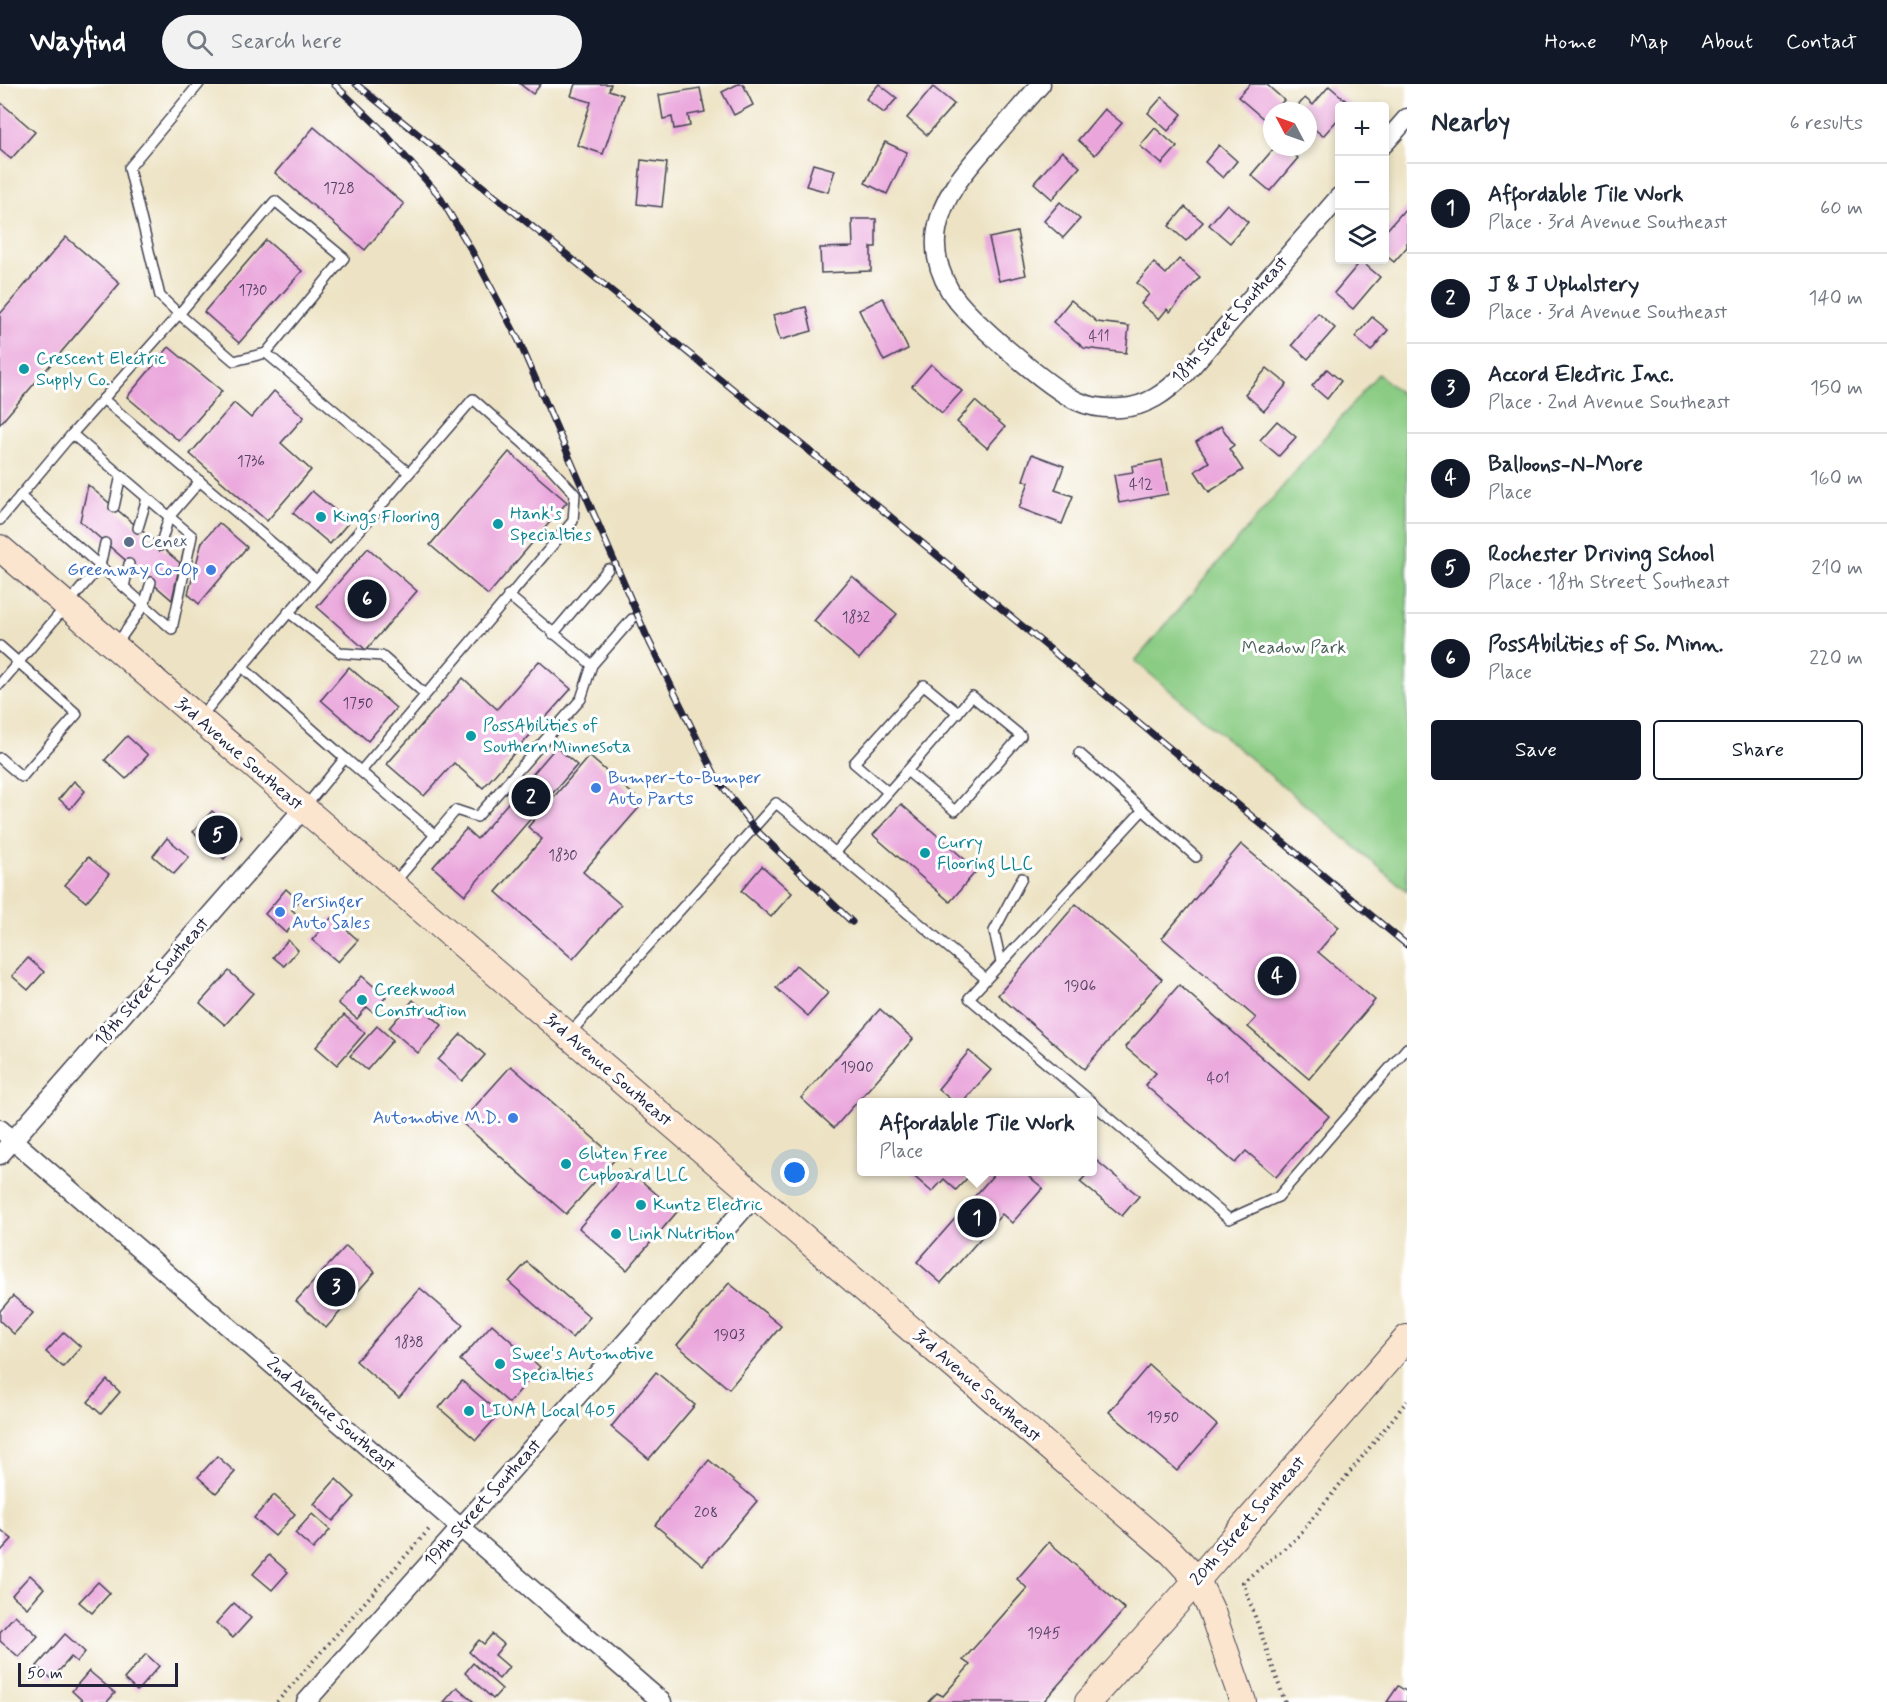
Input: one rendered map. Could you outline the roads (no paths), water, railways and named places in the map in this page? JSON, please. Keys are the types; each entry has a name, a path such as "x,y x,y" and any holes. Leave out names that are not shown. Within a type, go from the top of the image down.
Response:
{"main road":[{"name":"3rd Avenue Southeast","path":"0,548 1172,1553 1197,1580 1212,1612 1243,1702"},
{"name":"20th Street Southeast","path":"1088,1702 1407,1338"}],"street":[{"name":"18th Street Southeast","path":"1041,84 954,186 943,206 937,232 937,261 950,292 977,322 1054,386 1086,404 1121,408 1152,400 1164,393 1184,375 1335,202"},
{"path":"1389,138 1407,118"},
{"name":"18th Street Southeast","path":"0,1155 7,1135 303,809"},
{"name":"2nd Avenue Southeast","path":"7,1135 662,1702"},
{"name":"19th Street Southeast","path":"306,1702 755,1196"}],"lane":[{"path":"0,520 72,434 179,315 275,201 344,258 266,353 234,361 179,315 160,296 129,168 199,84"},
{"path":"266,353 409,473"},
{"path":"103,399 316,580"},
{"path":"199,719 288,612 473,399 551,468 575,494 573,521 361,771"},
{"path":"20,496 172,629 192,536 72,434"},
{"path":"114,507 121,475"},
{"path":"160,546 169,517 200,481"},
{"path":"138,528 147,498"},
{"path":"0,684 100,566 105,543"},
{"path":"124,587 129,564"},
{"path":"553,634 608,569"},
{"path":"115,647 144,605 151,582"},
{"path":"508,596 592,665"},
{"path":"288,612 341,653 382,656 425,694"},
{"path":"393,885 456,810 477,817 581,699 592,665 632,619"},
{"path":"0,646 77,714 22,777 0,758"},
{"path":"242,667 435,834"},
{"path":"888,792 854,763 924,685 958,713"},
{"path":"835,853 972,696 1021,736 955,811 907,771"},
{"path":"1079,753 1196,857"},
{"path":"303,809 345,758"},
{"path":"568,1035 776,803 986,980"},
{"path":"1086,1098 969,998 1143,810"},
{"path":"1001,962 994,931 1022,878"},
{"path":"1097,1107 1229,1219 1278,1197 1407,1048"}],"railway":[{"path":"334,84 380,128 438,194 472,251 519,341 647,637 717,779 754,828 852,922"},
{"path":"356,84 886,513 1407,945"}],"place":[{"name":"Crescent Electric Supply Co.","path":"24,369"},
{"name":"Kings Flooring","path":"321,517"},
{"name":"Hank's Specialties","path":"498,524"},
{"name":"Cenex","path":"129,542"},
{"name":"Greenway Co-Op","path":"211,570"},
{"name":"PossAbilities of So. Minn.","path":"367,599"},
{"name":"PossAbilities of Southern Minnesota","path":"471,736"},
{"name":"Bumper-to-Bumper Auto Parts","path":"596,788"},
{"name":"J & J Upholstery","path":"531,797"},
{"name":"Rochester Driving School","path":"218,835"},
{"name":"Curry Flooring LLC","path":"925,853"},
{"name":"Persinger Auto Sales","path":"280,912"},
{"name":"Balloons-N-More","path":"1277,976"},
{"name":"Creekwood Construction","path":"362,1000"},
{"name":"Automotive M.D.","path":"513,1118"},
{"name":"Gluten Free Cupboard LLC","path":"566,1164"},
{"name":"Kuntz Electric","path":"641,1205"},
{"name":"Affordable Tile Work","path":"977,1218"},
{"name":"Link Nutrition","path":"616,1234"},
{"name":"Accord Electric Inc.","path":"336,1287"},
{"name":"Swee's Automotive Specialties","path":"500,1364"},
{"name":"LIUNA Local 405","path":"469,1411"}],"park label":[{"name":"Meadow Park","path":"1294,648"}]}
